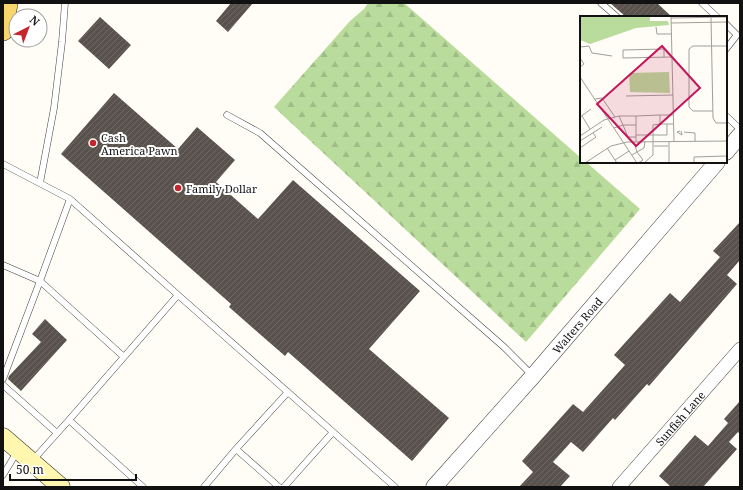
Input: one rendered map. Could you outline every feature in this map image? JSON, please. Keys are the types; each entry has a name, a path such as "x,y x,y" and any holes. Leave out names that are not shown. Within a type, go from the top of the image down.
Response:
{"main road":[{"path":"3,30 7,3"},
{"path":"3,437 62,487"}],"street":[{"path":"727,151 740,135"},
{"name":"Walters Road","path":"434,487 533,376 716,163"},
{"name":"Sunfish Lane","path":"619,487 740,349"}],"lane":[{"path":"40,183 54,108 65,3"},
{"path":"601,3 616,16"},
{"path":"702,3 717,16"},
{"path":"727,25 737,35 727,47"},
{"path":"227,115 260,134 504,347 533,376"},
{"path":"727,117 740,129"},
{"path":"3,164 70,199 395,487"},
{"path":"3,380 70,199"},
{"path":"3,265 40,281 124,357"},
{"path":"32,461 178,295"},
{"path":"3,385 57,433"},
{"path":"204,487 288,392"},
{"path":"69,420 143,487"},
{"path":"284,487 333,432"},
{"path":"3,475 19,449"},
{"path":"236,450 279,487"}],"green space":[{"path":"368,3 404,3 580,157 580,163 587,163 640,209 526,342 274,107 350,21 364,9"}],"building":[{"path":"231,3 253,3 228,32 216,21"},
{"path":"610,3 657,3 671,16 625,16"},
{"path":"100,17 131,45 109,69 78,41"},
{"path":"114,93 178,149 197,127 235,160 216,182 258,219 293,180 420,291 369,349 449,418 412,461 288,352 285,356 229,307 231,304 61,154"},
{"path":"740,222 740,260 727,275 737,284 649,386 647,384 615,420 613,418 583,452 571,442 553,462 570,476 560,487 519,487 533,472 522,461 573,404 583,412 625,365 614,355 670,293 680,302 720,257 713,251"},
{"path":"45,319 67,340 21,391 8,379 9,376 41,342 32,334"},
{"path":"740,401 740,434 738,432 729,442 737,449 703,487 671,487 659,476 695,435 708,446 728,423 724,419"}],"place":[{"name":"Cash America Pawn","path":"93,143"},
{"name":"Family Dollar","path":"178,188"}]}
